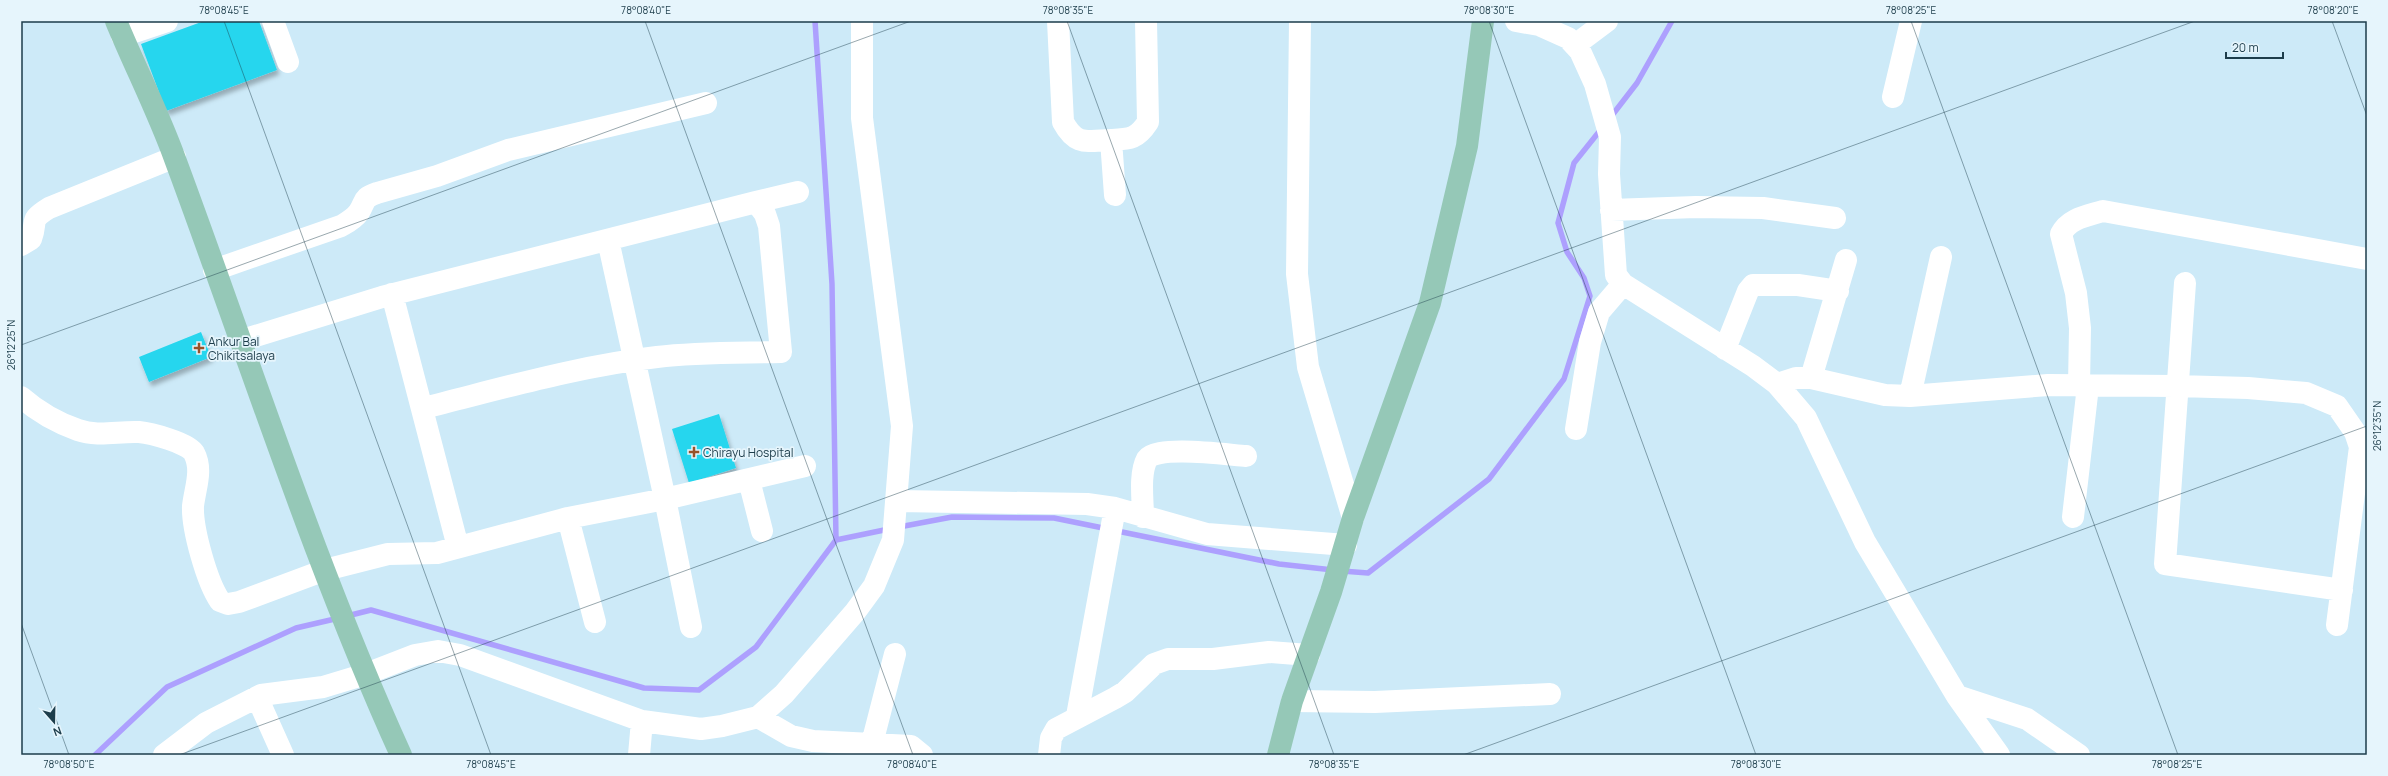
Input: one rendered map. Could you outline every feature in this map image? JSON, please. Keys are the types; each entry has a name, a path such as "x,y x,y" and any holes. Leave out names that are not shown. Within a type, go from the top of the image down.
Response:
{"main road":[{"path":"1278,755 1292,701 1331,592 1353,518 1430,303 1467,146 1483,21"},
{"path":"119,28 175,158 239,341 328,579 362,667 401,755"}],"street":[{"path":"119,28 166,21"},
{"path":"273,21 288,62"},
{"path":"164,755 206,723 257,698 323,687 362,667 438,651 460,655 642,720 701,729 722,726 758,717 784,694 855,612 874,586 894,540 902,426 862,118 862,21"},
{"path":"1058,21 1063,122 1070,135 1078,141 1129,139 1141,133 1148,122 1146,21"},
{"path":"1300,21 1296,274 1308,367 1353,518"},
{"path":"1516,21 1539,24 1568,38 1588,65 1611,145 1608,165 1616,274 1623,284 1725,348 1777,384 1806,418 1865,542 1957,696 1999,755"},
{"path":"1575,46 1607,21"},
{"path":"1893,97 1911,21"},
{"path":"214,270 341,226 354,218 360,211 362,202 368,196 437,176 508,150 706,102"},
{"path":"1111,140 1114,195"},
{"path":"21,245 31,239 33,220 37,215 48,208 175,158"},
{"path":"239,341 392,294 798,192"},
{"path":"423,408 568,373 635,360 699,353 781,352 769,226 765,214 756,202"},
{"path":"1611,210 1696,207 1762,208 1835,218"},
{"path":"2073,517 2084,386 2076,293 2061,234 2066,225 2080,218 2103,211 2367,259"},
{"path":"608,240 665,499 691,627"},
{"path":"1910,396 1942,257"},
{"path":"1811,378 1846,260"},
{"path":"2185,283 2165,564 2342,590"},
{"path":"1576,430 1582,383 1596,324 1600,312 1623,284"},
{"path":"1725,348 1748,291 1753,285 1798,285 1838,291"},
{"path":"392,294 423,408 458,547"},
{"path":"1777,384 1796,378 1811,378 1885,395 1910,396 2048,385 2248,388 2306,393 2337,406 2355,432 2360,447 2337,625"},
{"path":"21,397 46,415 79,431 101,434 140,432 185,444 194,451 199,463 193,507 195,532 214,592 220,601 228,604 328,579 388,554 426,554 568,518 665,499 805,466"},
{"path":"1143,517 1144,468 1148,458 1154,453 1171,451 1246,456"},
{"path":"749,480 762,531"},
{"path":"897,510 1087,504 1115,508 1207,534 1344,551"},
{"path":"1077,716 1115,508"},
{"path":"568,518 595,622"},
{"path":"1049,755 1051,738 1056,729 1077,716 1125,692 1154,664 1168,659 1213,659 1269,652 1309,655"},
{"path":"871,750 895,654"},
{"path":"1292,701 1375,702 1550,694"},
{"path":"1957,696 2027,719 2079,755"},
{"path":"257,698 283,755"},
{"path":"758,717 791,736 871,750 911,746 922,755"},
{"path":"639,755 642,720"}],"building":[{"path":"204,21 259,21 277,70 166,111 141,44"},
{"path":"201,332 211,357 149,382 139,357"},
{"path":"719,414 736,468 689,483 672,429"}],"waterway":[{"path":"347,616 371,610 644,688 699,690 756,647 836,540 832,284 815,21"},
{"path":"1610,118 1637,83 1672,21"},
{"path":"1342,571 1368,573 1489,479 1564,379 1590,296 1584,278 1567,252 1558,223 1574,163 1602,128"},
{"path":"899,527 952,517 1054,518 1103,528"},
{"path":"836,540 889,529"},
{"path":"1122,532 1279,564 1333,570"},
{"path":"95,755 167,687 296,628 339,618"}],"place":[{"name":"Ankur Bal Chikitsalaya","path":"199,348"},
{"name":"Chirayu Hospital","path":"694,452"}]}
